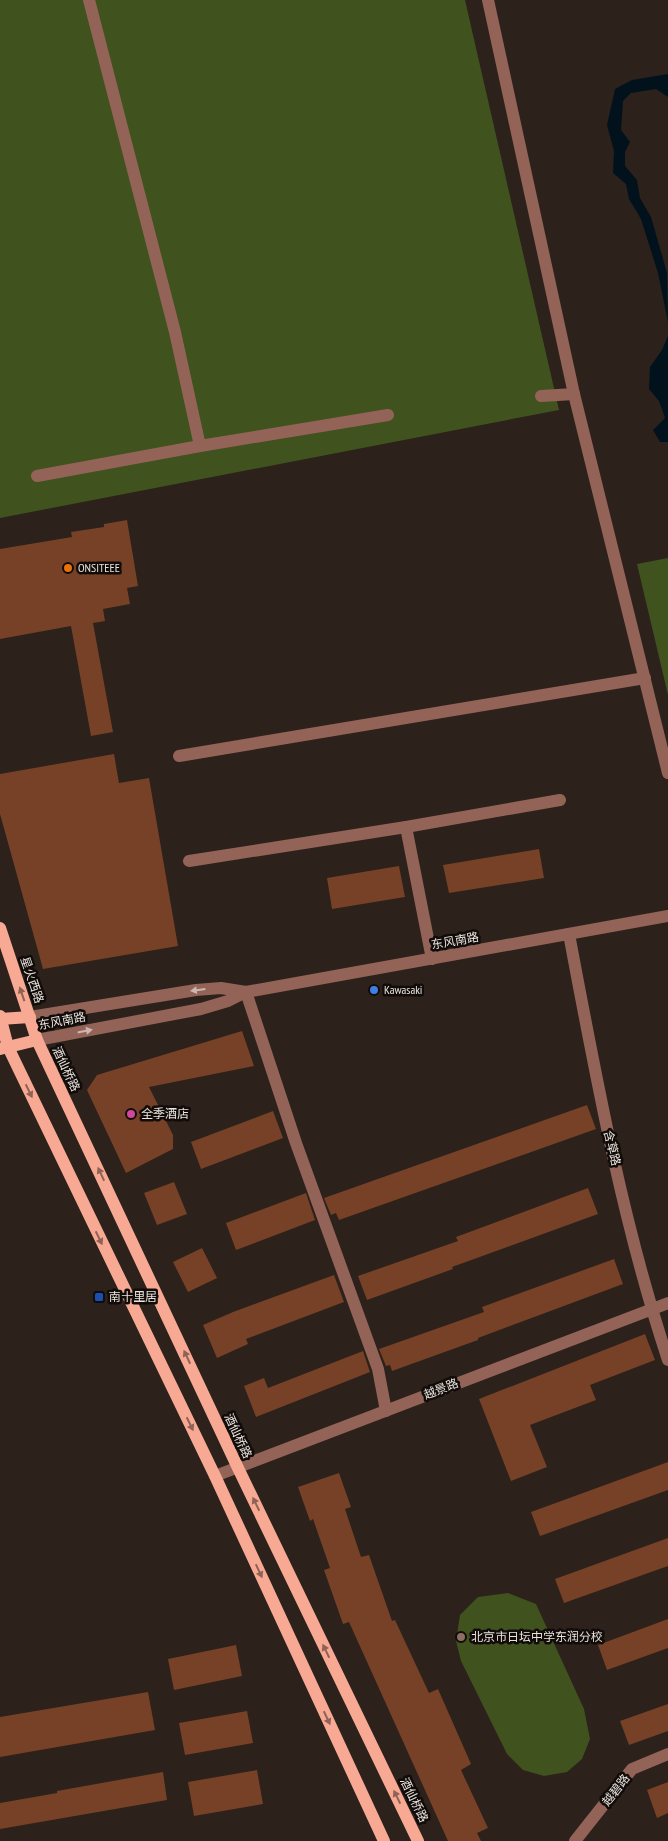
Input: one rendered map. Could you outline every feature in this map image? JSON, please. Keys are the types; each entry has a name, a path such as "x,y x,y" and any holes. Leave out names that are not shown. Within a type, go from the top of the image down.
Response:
{"main road":[{"name":"星火西路","path":"0,928 38,1040"},
{"name":"东风南路","path":"0,1018 30,1017"},
{"path":"0,1018 4,1048 215,1476 384,1841"},
{"name":"东风南路","path":"4,1048 38,1040"},
{"name":"酒仙桥路","path":"38,1040 238,1468 418,1841"}],"street":[{"path":"89,0 175,332 200,446"},
{"path":"488,0 574,394 668,773"},
{"path":"541,396 574,394"},
{"path":"36,476 200,446 388,415"},
{"path":"179,756 645,678"},
{"path":"189,861 406,827 560,800"},
{"path":"406,827 432,959"},
{"name":"东风南路","path":"38,1040 201,1009 228,1001 246,992 668,916"},
{"name":"含草路","path":"569,934 601,1106 651,1309 668,1360"},
{"name":"东风南路","path":"30,1017 220,988 246,992"},
{"path":"246,992 296,1143 378,1369 386,1411"},
{"name":"越景路","path":"215,1476 668,1303"},
{"name":"越碧路","path":"575,1841 632,1769 668,1754"}],"green space":[{"path":"0,0 465,0 559,410 0,518"},
{"path":"668,558 668,695 637,564"},
{"path":"508,1593 536,1604 584,1709 590,1739 582,1759 567,1772 544,1776 523,1770 507,1754 461,1661 456,1641 460,1615 478,1597"}],"water":[{"path":"668,74 668,97 656,89 631,93 623,101 621,130 630,142 625,152 625,166 637,180 640,198 651,217 667,273 668,322 658,273 641,219 629,199 626,184 613,173 614,151 607,125 615,89 632,80"},
{"path":"668,336 668,442 660,442 653,430 665,418 659,401 649,389 650,367 662,350"}],"building":[{"name":"ONSITEEE","path":"127,520 138,586 127,588 130,604 103,609 105,621 93,623 113,732 91,736 71,626 0,639 0,549 72,537 71,532 104,527 104,524"},
{"path":"114,754 119,783 149,778 178,946 43,969 0,814 0,774"},
{"path":"539,849 544,878 449,893 443,865"},
{"path":"399,866 405,897 332,909 327,878"},
{"path":"242,1031 254,1066 149,1087 173,1135 173,1149 126,1173 87,1090 97,1075"},
{"path":"587,1105 596,1129 339,1220 336,1213 331,1215 324,1198"},
{"path":"273,1111 283,1138 201,1169 191,1142"},
{"path":"174,1182 187,1214 157,1225 144,1193"},
{"path":"588,1188 598,1214 367,1300 358,1276 458,1241 456,1237"},
{"path":"306,1193 315,1220 236,1250 226,1223"},
{"path":"202,1248 217,1278 188,1292 173,1262"},
{"path":"614,1259 623,1284 392,1371 390,1365 386,1366 379,1349 484,1312 482,1307"},
{"path":"334,1275 344,1302 246,1339 248,1344 217,1358 203,1325"},
{"path":"645,1334 655,1360 590,1385 596,1400 530,1425 547,1467 511,1481 479,1399"},
{"path":"363,1351 370,1372 256,1417 244,1386 264,1378 268,1388"},
{"path":"668,1462 668,1490 540,1536 531,1512"},
{"path":"339,1473 351,1507 345,1509 361,1557 369,1555 392,1621 395,1620 429,1693 438,1689 471,1764 461,1770 488,1828 477,1833 481,1841 448,1841 349,1622 343,1624 324,1570 330,1568 313,1519 310,1521 298,1487"},
{"path":"668,1538 668,1566 564,1603 555,1579"},
{"path":"668,1619 668,1648 607,1670 598,1645"},
{"path":"236,1645 242,1676 174,1690 168,1659"},
{"path":"148,1692 155,1730 0,1757 0,1717"},
{"path":"668,1704 668,1731 629,1745 620,1721"},
{"path":"247,1711 253,1743 185,1755 179,1723"},
{"path":"257,1770 263,1804 194,1816 188,1782"},
{"path":"163,1772 167,1800 0,1829 0,1803"},
{"path":"668,1782 668,1813 657,1818 647,1790"}],"place":[{"name":"ONSITEEE","path":"68,568"},
{"name":"Kawasaki","path":"374,990"},
{"name":"全季酒店","path":"131,1114"},
{"name":"南十里居","path":"99,1297"},
{"name":"北京市日坛中学东润分校","path":"461,1637"}]}
